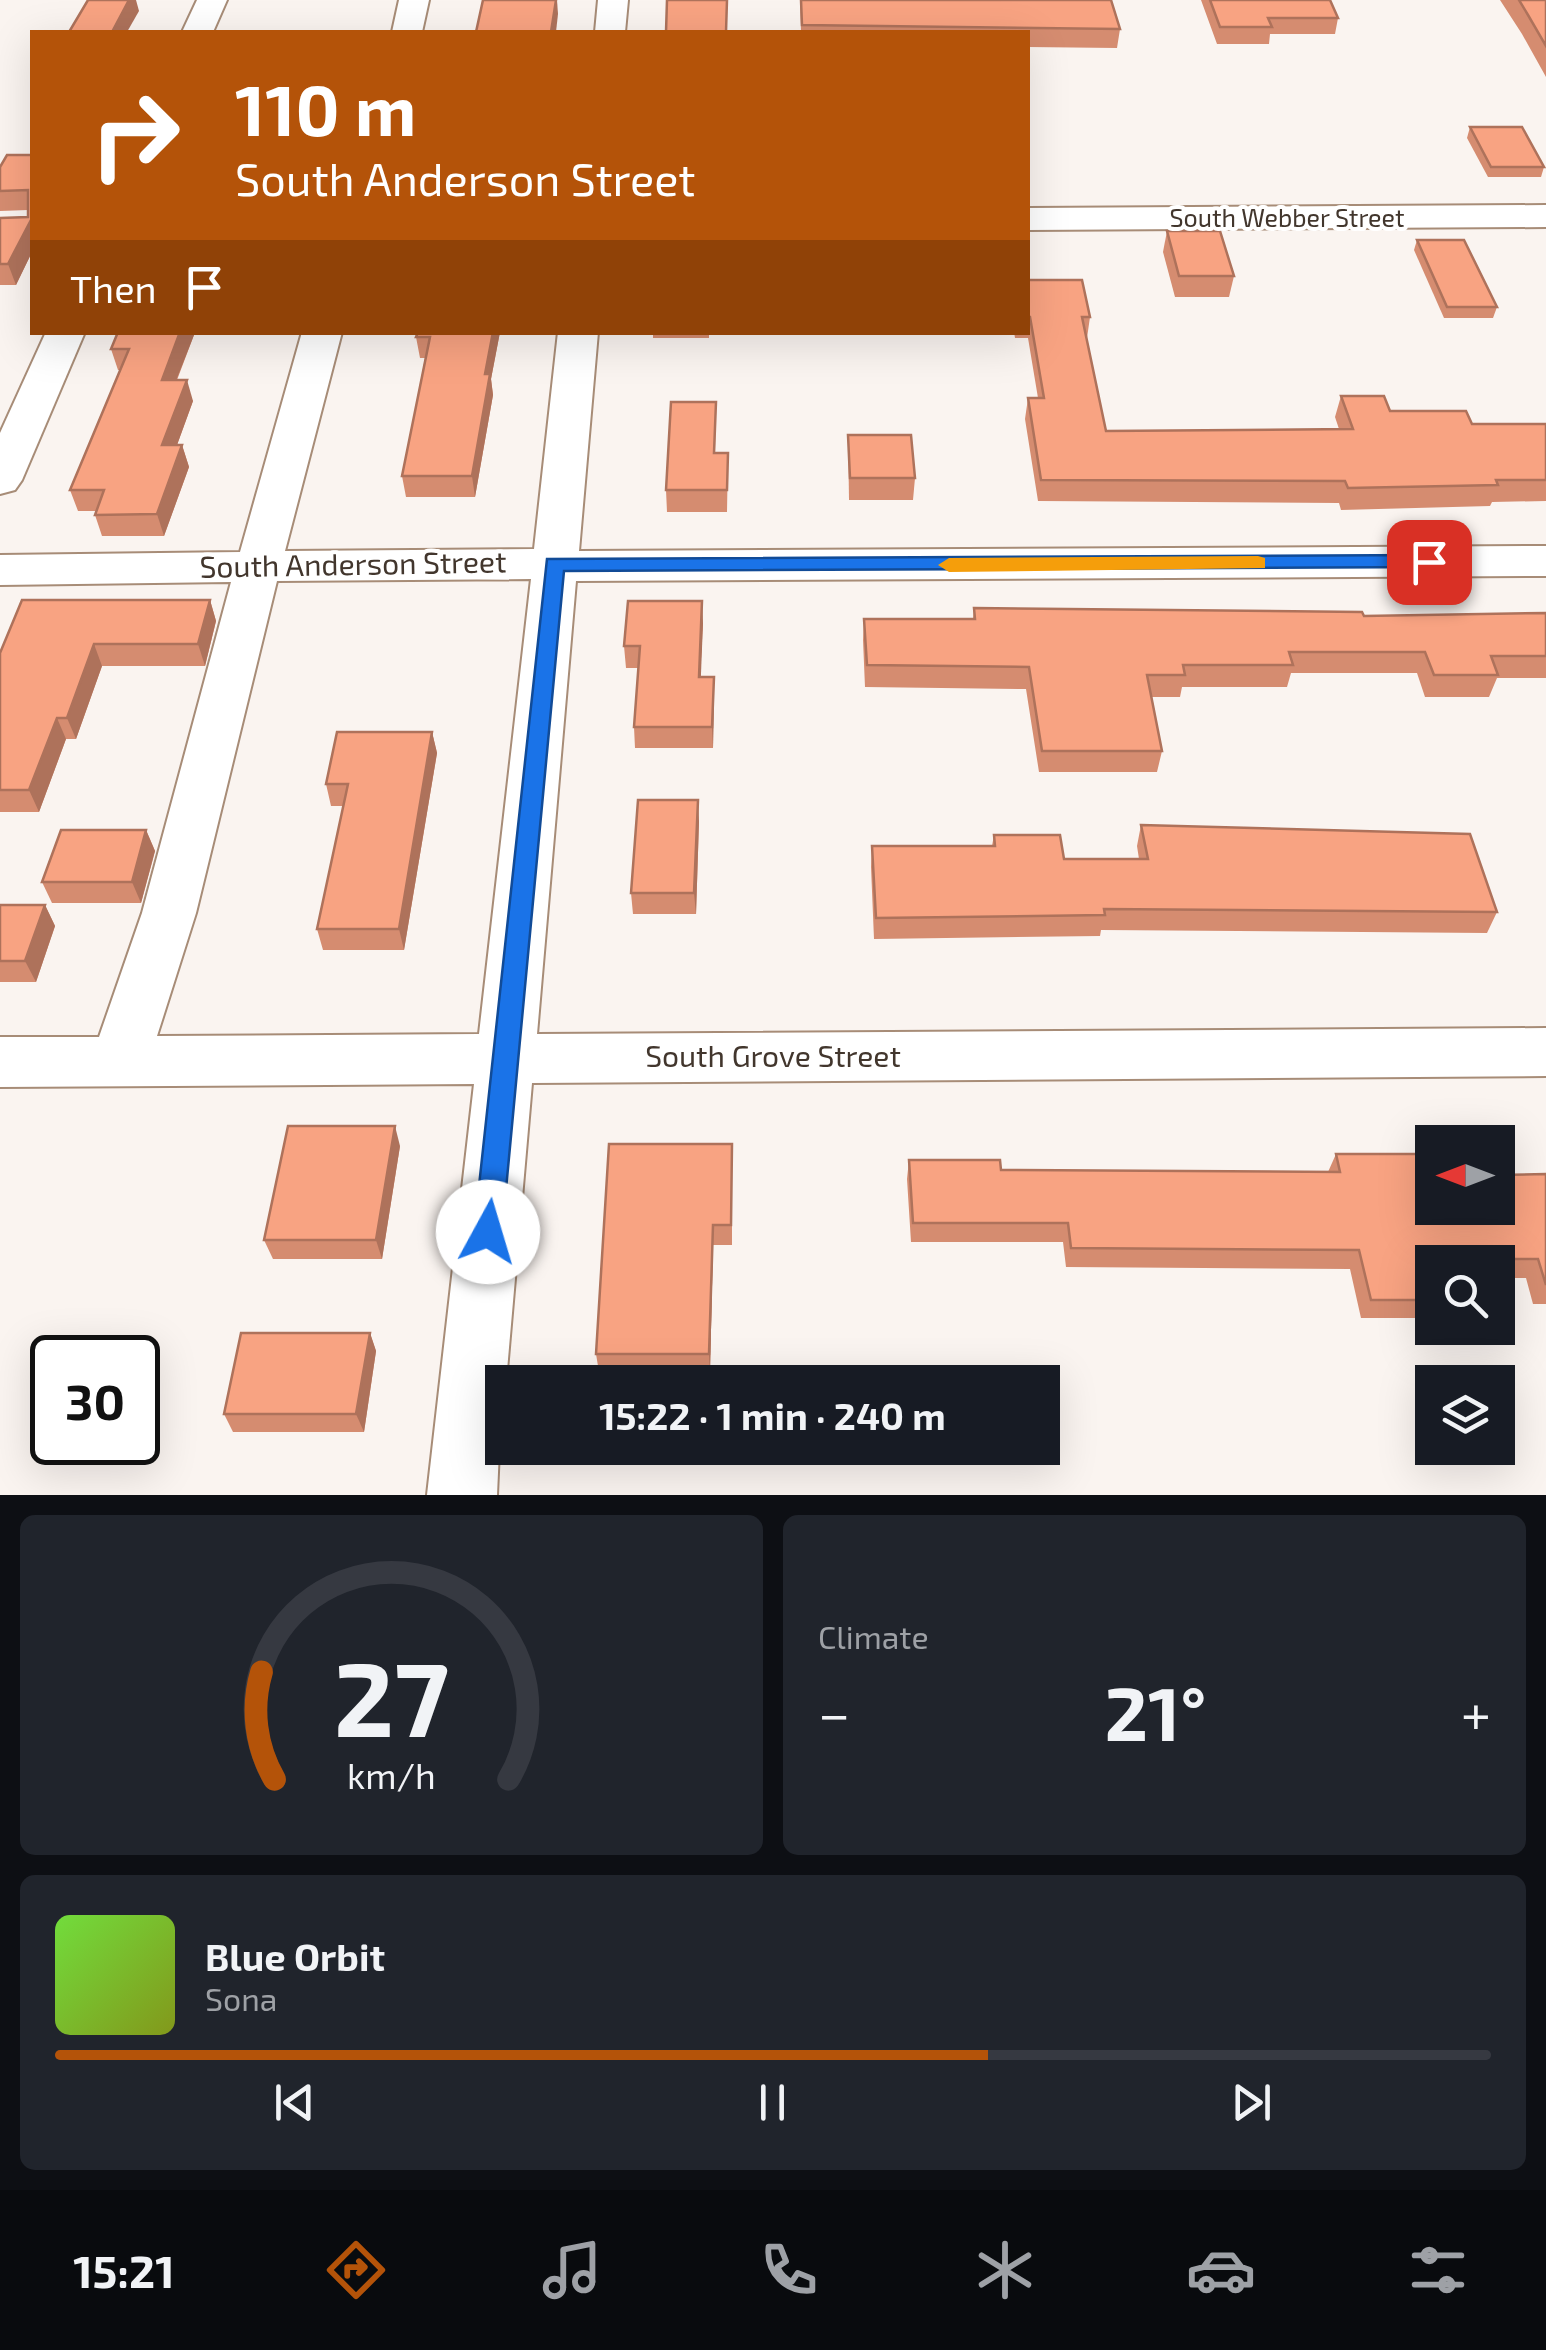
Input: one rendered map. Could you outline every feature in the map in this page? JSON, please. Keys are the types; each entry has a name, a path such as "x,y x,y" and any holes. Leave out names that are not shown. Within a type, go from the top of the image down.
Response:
{"street":[{"path":"199,30 212,0"},
{"path":"406,30 414,0"},
{"path":"610,30 614,0"},
{"name":"South Webber Street","path":"1030,219 1546,216"},
{"path":"0,480 65,335"},
{"path":"121,1058 169,914 321,335"},
{"path":"462,1495 578,335"},
{"name":"South Anderson Street","path":"0,570 260,564 1546,562"},
{"name":"South Grove Street","path":"0,1062 121,1058 506,1060 1546,1052"}],"building":[{"path":"88,0 129,0 113,30 70,30"},
{"path":"483,0 556,0 551,30 476,30"},
{"path":"667,0 727,0 726,30 666,30"},
{"path":"801,0 1111,0 1120,29 802,25"},
{"path":"1210,0 1330,0 1338,18 1268,18 1272,27 1220,27"},
{"path":"1519,0 1546,0 1546,46 1528,15"},
{"path":"1470,127 1522,127 1544,167 1491,167"},
{"path":"7,155 30,155 30,222 8,264 0,264 0,218 28,217 28,190 0,191 0,167"},
{"path":"1167,231 1220,231 1234,276 1179,276"},
{"path":"1417,240 1464,240 1497,307 1447,307"},
{"path":"1030,280 1082,280 1090,317 1082,317 1106,431 1353,429 1341,396 1384,396 1390,411 1466,411 1472,424 1546,424 1546,480 1496,480 1498,485 1348,488 1345,481 1041,480 1028,398 1044,398 1030,317"},
{"path":"117,335 179,335 162,380 187,380 162,445 182,445 157,514 95,515 104,490 70,490 129,349 111,349"},
{"path":"492,335 485,374 490,374 472,476 402,476 430,337 416,337"},
{"path":"671,402 716,402 714,453 728,453 727,490 666,490"},
{"path":"848,435 911,435 915,478 850,478"},
{"path":"22,600 210,600 198,644 94,644 67,718 57,718 29,790 0,790 0,653"},
{"path":"628,601 702,601 699,677 714,677 712,727 634,727 640,646 624,646"},
{"path":"974,608 1362,612 1364,616 1546,613 1546,656 1491,656 1498,675 1434,675 1425,652 1289,652 1293,665 1183,665 1185,675 1147,675 1162,751 1042,751 1029,667 867,665 864,619 975,619"},
{"path":"337,732 432,732 399,929 317,929 348,784 326,784"},
{"path":"638,800 698,800 694,893 631,893"},
{"path":"1141,825 1470,834 1497,912 1104,909 1105,915 876,918 872,846 995,846 994,835 1060,835 1064,859 1148,859"},
{"path":"61,830 146,830 132,882 42,882"},
{"path":"0,905 45,905 25,961 0,961"},
{"path":"288,1126 395,1126 376,1240 264,1240"},
{"path":"609,1144 732,1144 731,1225 713,1225 709,1354 596,1354"},
{"path":"1336,1154 1415,1154 1415,1225 1515,1225 1515,1175 1546,1174 1546,1285 1538,1259 1515,1259 1515,1245 1415,1245 1415,1300 1371,1300 1359,1250 1071,1248 1068,1223 913,1223 909,1160 1000,1160 1001,1170 1340,1172"},
{"path":"241,1333 370,1333 356,1414 224,1414"}],"slow traffic":[{"path":"949,565 1258,563"}],"route":[{"path":"488,1232 514,1003 554,564 610,567 1429,562"}]}
